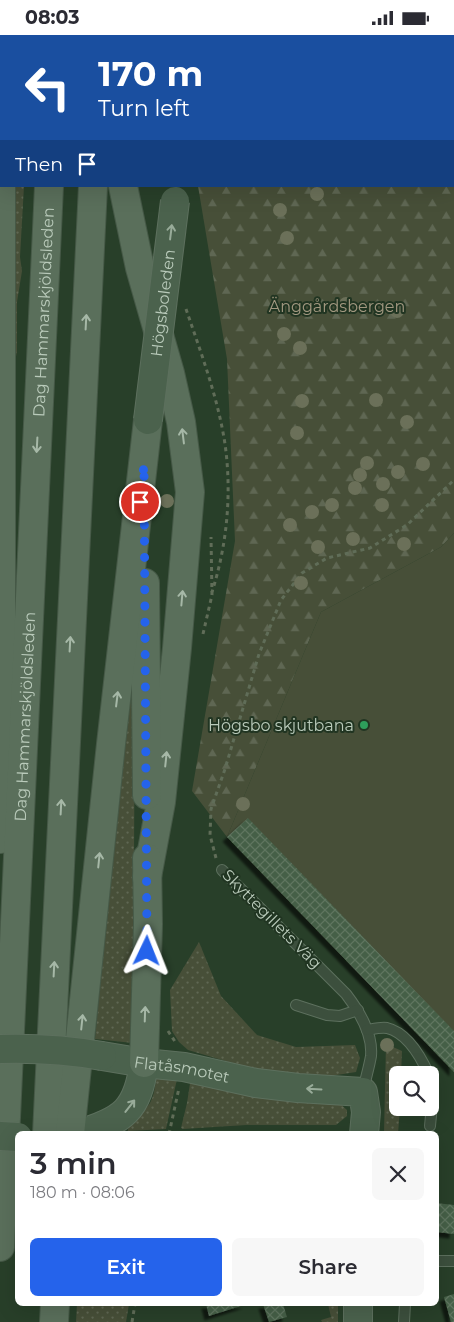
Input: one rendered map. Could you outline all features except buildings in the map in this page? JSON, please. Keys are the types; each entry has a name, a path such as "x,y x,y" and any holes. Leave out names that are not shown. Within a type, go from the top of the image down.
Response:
{"main road":[{"path":"1,187 1,1007 6,1108"},
{"name":"Dag Hammarskjöldsleden","path":"0,1247 49,187"},
{"path":"47,1131 92,187"},
{"path":"123,187 140,268 182,422 190,492 179,629 161,802 147,877"},
{"path":"80,1131 111,744 148,420"},
{"path":"144,465 148,924 144,1063"},
{"path":"40,1322 41,1306"},
{"path":"54,1322 55,1306"}],"street":[{"name":"Högsboleden","path":"148,420 176,194"},
{"name":"Flatåsmotet","path":"0,1049 61,1050 144,1063 184,1067 256,1083 363,1092"},
{"path":"83,1131 114,1120 129,1109 138,1095 144,1063"},
{"path":"363,1092 366,1112 364,1131"},
{"path":"0,1136 15,1137"},
{"path":"358,1306 358,1322"}],"lane":[{"name":"Skyttegillets Väg","path":"222,869 346,994 358,1010 367,1029 371,1055 363,1092"},
{"path":"296,1005 328,1015 340,1015 358,1010"},
{"path":"367,1029 385,1028 394,1031 410,1043 425,1066"},
{"path":"430,1126 431,1116"},
{"path":"439,1261 454,1261"},
{"path":"404,1322 405,1306"}],"path":[{"path":"183,300 212,386 225,445 228,491 227,528 212,595"},
{"name":"Skyttegillets Väg","path":"222,869 214,853 210,835 211,809 225,769 259,653 281,600 302,573 327,558 370,548 407,525 454,480"},
{"path":"132,1322 135,1306"}],"green space":[{"path":"12,187 24,187 20,257 22,271 17,302 17,351 13,373"},
{"name":"Änggårdsbergen","path":"198,187 454,187 454,533 441,547 321,612 227,837 192,791 235,541 227,359"},
{"name":"Högsbo skjutbana","path":"454,533 454,1072 227,837 321,612 441,547"},
{"path":"129,671 135,673 133,1043 95,1039"},
{"path":"199,942 221,996 257,1035 296,1047 355,1045 360,1058 356,1072 324,1077 259,1071 188,1050 179,1042 172,1031 170,990"},
{"path":"386,1044 402,1051 401,1066 389,1066 389,1116 399,1116 398,1131 384,1131"},
{"path":"157,1075 177,1079 166,1129 128,1131 130,1124 150,1103"},
{"path":"191,1077 337,1101 347,1110 347,1116 336,1125 246,1125 183,1129 181,1128"},
{"path":"77,1306 129,1306 126,1322 76,1322"},
{"path":"328,1306 338,1306 338,1322 322,1322 321,1320 331,1317"}],"place":[{"name":"Högsbo skjutbana","path":"364,725"}],"route":[{"path":"140,502 144,465 147,951"}]}
